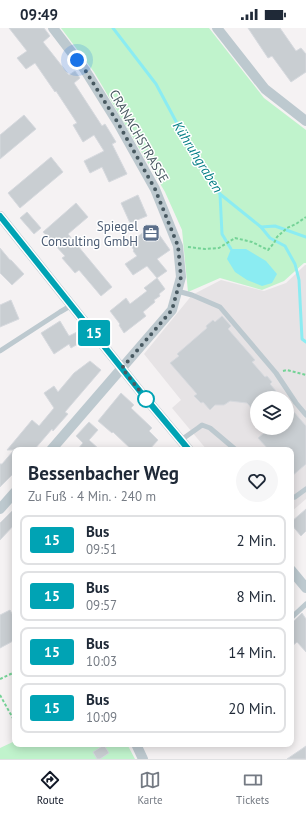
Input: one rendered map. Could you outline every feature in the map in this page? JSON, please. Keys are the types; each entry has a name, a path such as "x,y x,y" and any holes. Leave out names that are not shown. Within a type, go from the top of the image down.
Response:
{"street":[{"name":"CRANACHSTRASSE","path":"53,28 85,70 118,123 155,189 178,246 181,277 172,310 54,447"},
{"path":"217,28 265,89 306,121"},
{"path":"0,216 155,410 187,447"},
{"path":"0,509 12,495"},
{"path":"294,574 306,588"},
{"path":"137,747 143,759"}],"lane":[{"path":"177,291 192,295 220,307 276,373 306,415"},
{"path":"0,351 60,312 72,306"},
{"path":"181,440 202,425 210,428 232,447"},
{"path":"294,497 306,489"},
{"path":"294,615 306,604"}],"path":[{"path":"178,246 205,249 219,248 235,238 252,242 268,250 277,237 287,228 306,217"},
{"path":"276,373 287,370 306,375"},
{"path":"0,679 12,673"},
{"path":"0,695 12,717"}],"shaded area":[{"path":"306,265 306,499 294,509 294,447 204,447 172,408 181,400 144,354 192,295 221,280 264,291 286,283"}],"green space":[{"path":"61,28 209,28 264,98 306,130 306,263 304,263 284,281 262,290 220,278 188,292 182,230 165,192 94,72"},
{"path":"12,742 12,747 129,747 135,759 0,759 0,748"}],"water":[{"path":"231,249 246,249 266,261 277,274 272,283 262,286 247,280 235,272 227,259"}],"building":[{"path":"9,28 44,28 50,36 43,42 69,75 75,71 80,78 74,83 102,126 105,124 116,142 112,144 127,174 109,182 102,167 90,173 84,161 104,151 94,135 83,142 73,125 77,123 35,63 26,69 17,58 27,51"},
{"path":"248,28 280,28 296,51 301,48 306,54 306,72 291,82 272,56 268,58"},
{"path":"24,115 36,129 0,159 0,135"},
{"path":"51,157 63,172 20,208 8,193"},
{"path":"138,195 147,216 130,223 121,203"},
{"path":"76,203 88,217 68,234 112,287 101,296 79,270 75,273 62,258 65,256 43,232"},
{"path":"27,212 41,228 34,234 20,218"},
{"path":"148,229 153,236 158,233 170,250 157,259 167,271 157,278 147,266 133,275 125,264 137,256 129,243"},
{"path":"0,248 24,274 12,285 0,273"},
{"path":"157,278 165,289 159,294 160,296 154,300 155,302 143,312 146,316 124,333 119,325 120,324 110,311 126,298 130,304 147,291 144,288"},
{"path":"11,300 19,319 0,327 0,305"},
{"path":"222,316 231,326 228,329 255,360 252,362 265,377 267,376 272,382 270,384 276,391 250,391 250,406 247,403 230,401 224,405 215,405 210,410 203,402 201,403 194,396 197,394 170,363 179,356 177,354 207,328 206,326 213,320 215,322"},
{"path":"60,321 69,336 77,332 83,341 71,348 69,344 54,354 41,333"},
{"path":"90,361 101,370 65,412 68,414 53,431 52,429 37,447 12,447 12,450 7,450 32,420 39,426 54,408 44,393 54,386 58,392 74,373"},
{"path":"121,393 134,405 131,408 152,428 149,431 158,440 152,447 129,447 113,432 112,433 98,421"},
{"path":"294,412 306,426 306,464 294,474 294,447 266,447 258,438 262,435 294,435"},
{"path":"89,422 98,430 89,440 97,447 80,447 83,443 76,436"},
{"path":"12,452 12,475 0,487 0,464 2,464"},
{"path":"306,509 306,531 301,536 294,528 294,519"},
{"path":"12,511 12,527 0,540 0,523"},
{"path":"10,610 12,614 12,642 0,648 0,615"},
{"path":"302,613 306,619 306,652 297,642 294,644 294,621"},
{"path":"306,746 306,759 287,759"},
{"path":"101,747 105,747 109,753 100,759 97,759 93,752"}],"waterway":[{"name":"Kühruhgraben","path":"113,28 156,84 195,157 220,194 261,227 270,238 285,246 295,264 299,280 302,339 306,342"},
{"path":"220,194 222,234 231,249"},
{"path":"261,227 275,226 306,237"}],"bus line":[{"name":"15","path":"0,216 186,447"}],"place":[{"name":"Spiegel Consulting GmbH","path":"151,233"}],"route":[{"path":"77,60 85,70 118,123 155,189 178,246 181,277 172,310 122,368 146,399"}]}
